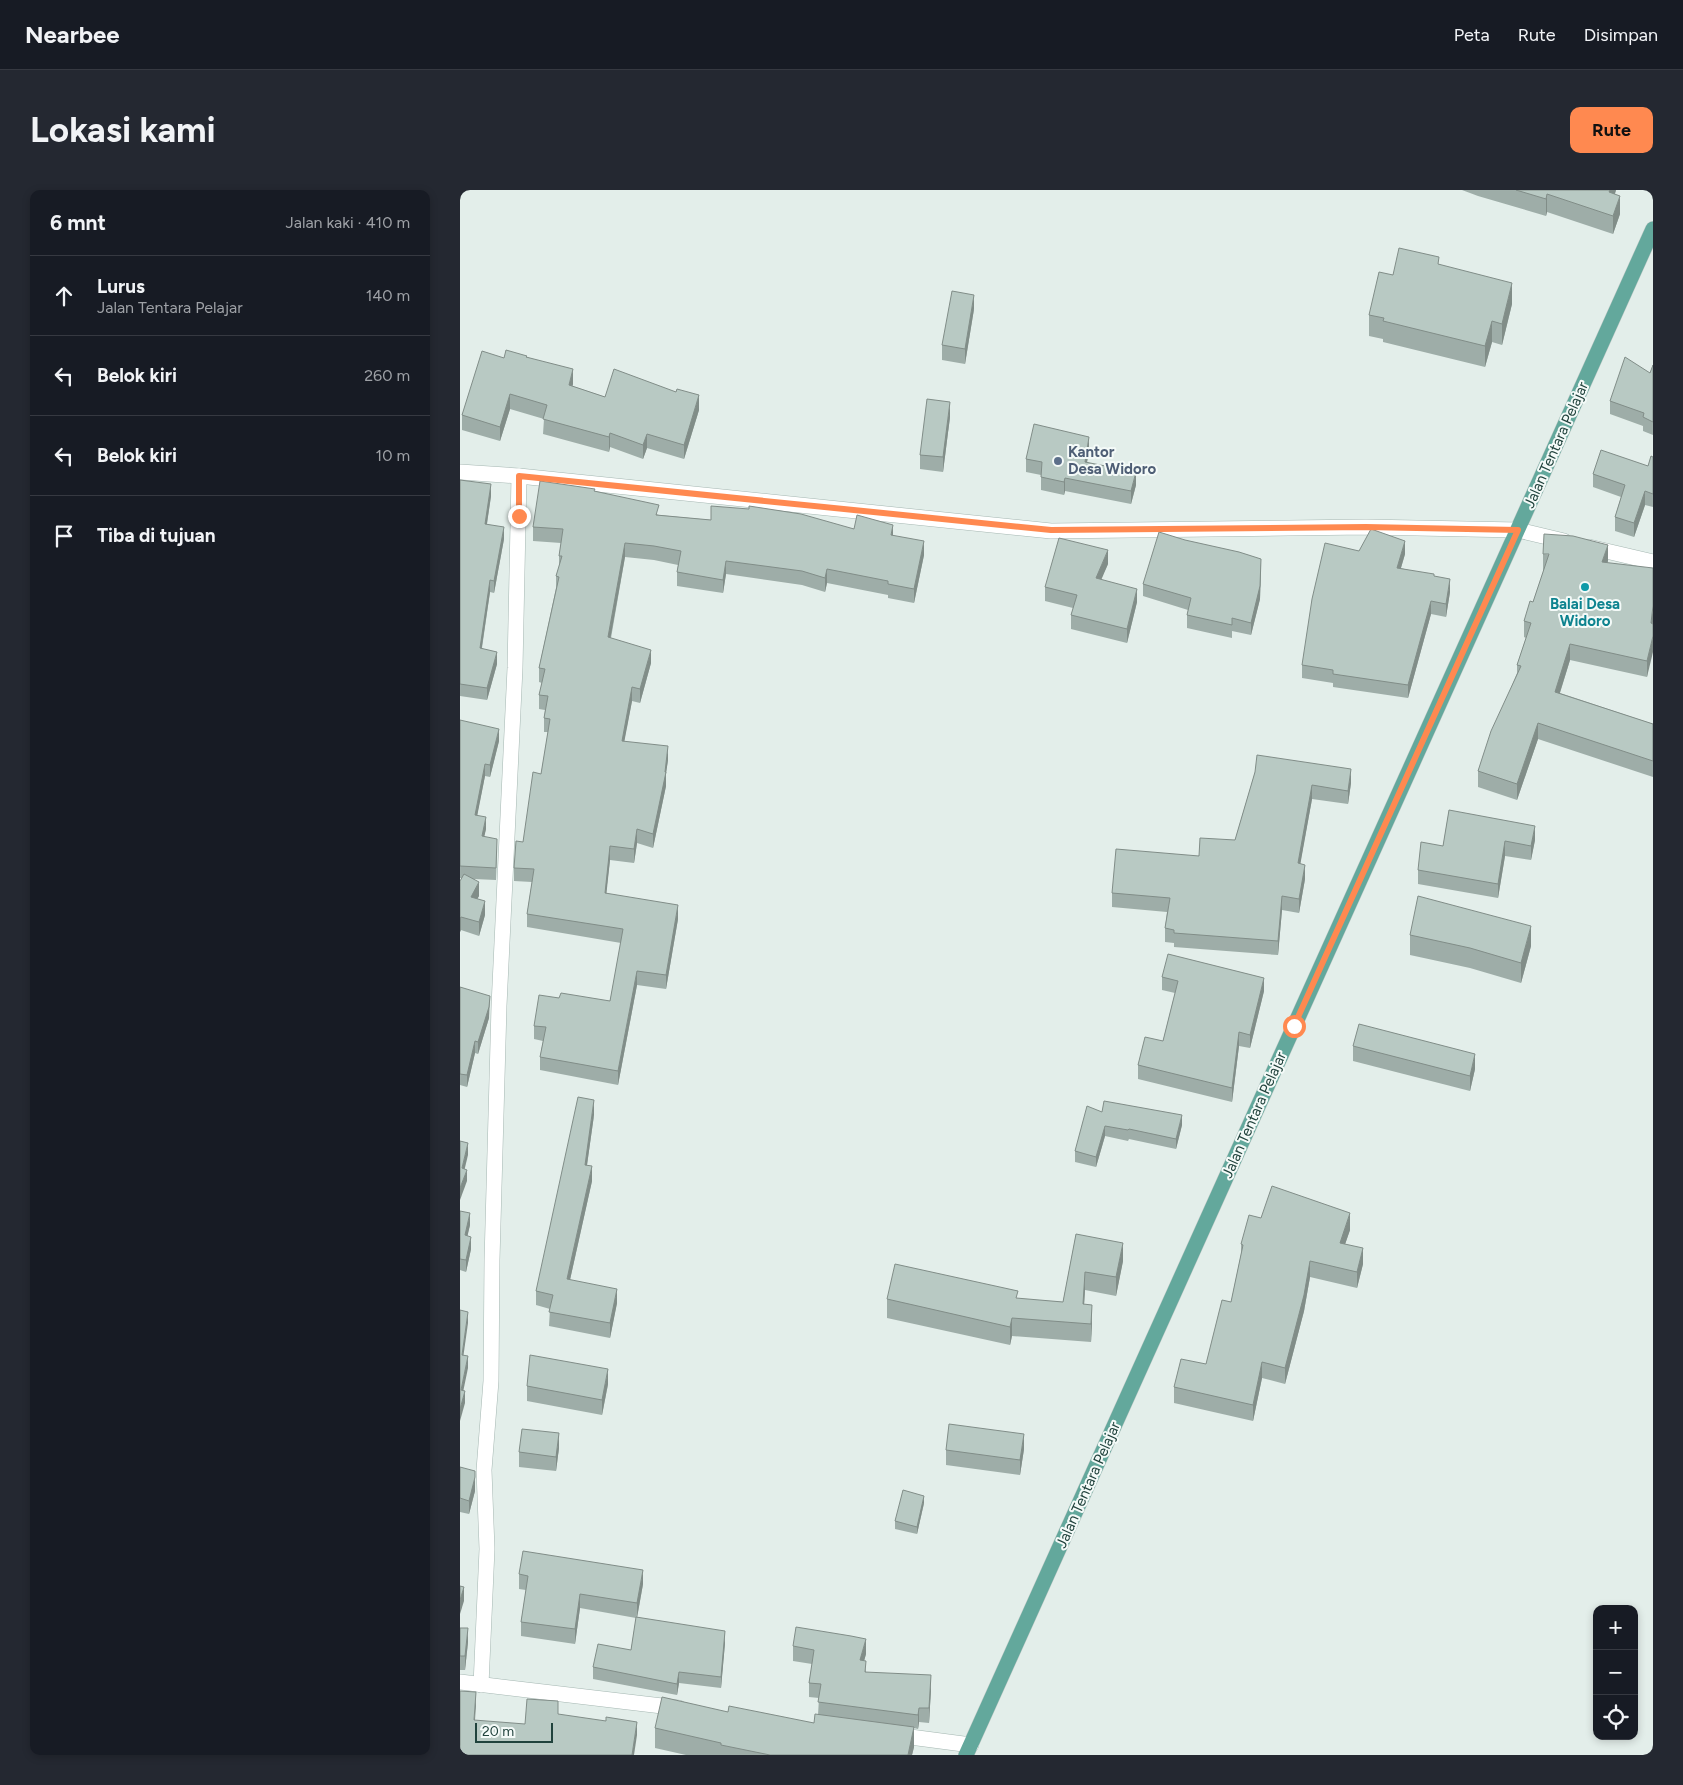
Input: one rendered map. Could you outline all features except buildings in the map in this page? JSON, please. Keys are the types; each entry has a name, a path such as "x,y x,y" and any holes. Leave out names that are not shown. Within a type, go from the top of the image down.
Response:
{"main road":[{"name":"Jalan Tentara Pelajar","path":"968,1750 1653,229"}],"street":[{"path":"460,472 519,476 1051,530 1356,527 1518,530 1653,562"},
{"path":"481,1685 487,1550 484,1470 491,1381 492,1260 499,1006 515,668 519,476"},
{"path":"460,1682 690,1709"},
{"path":"883,1734 968,1750"}],"place":[{"name":"Kantor Desa Widoro","path":"1058,461"},
{"name":"Balai Desa Widoro","path":"1585,587"}],"route":[{"path":"519,516 519,476 1051,530 1366,527 1518,530 1294,1026"}]}
